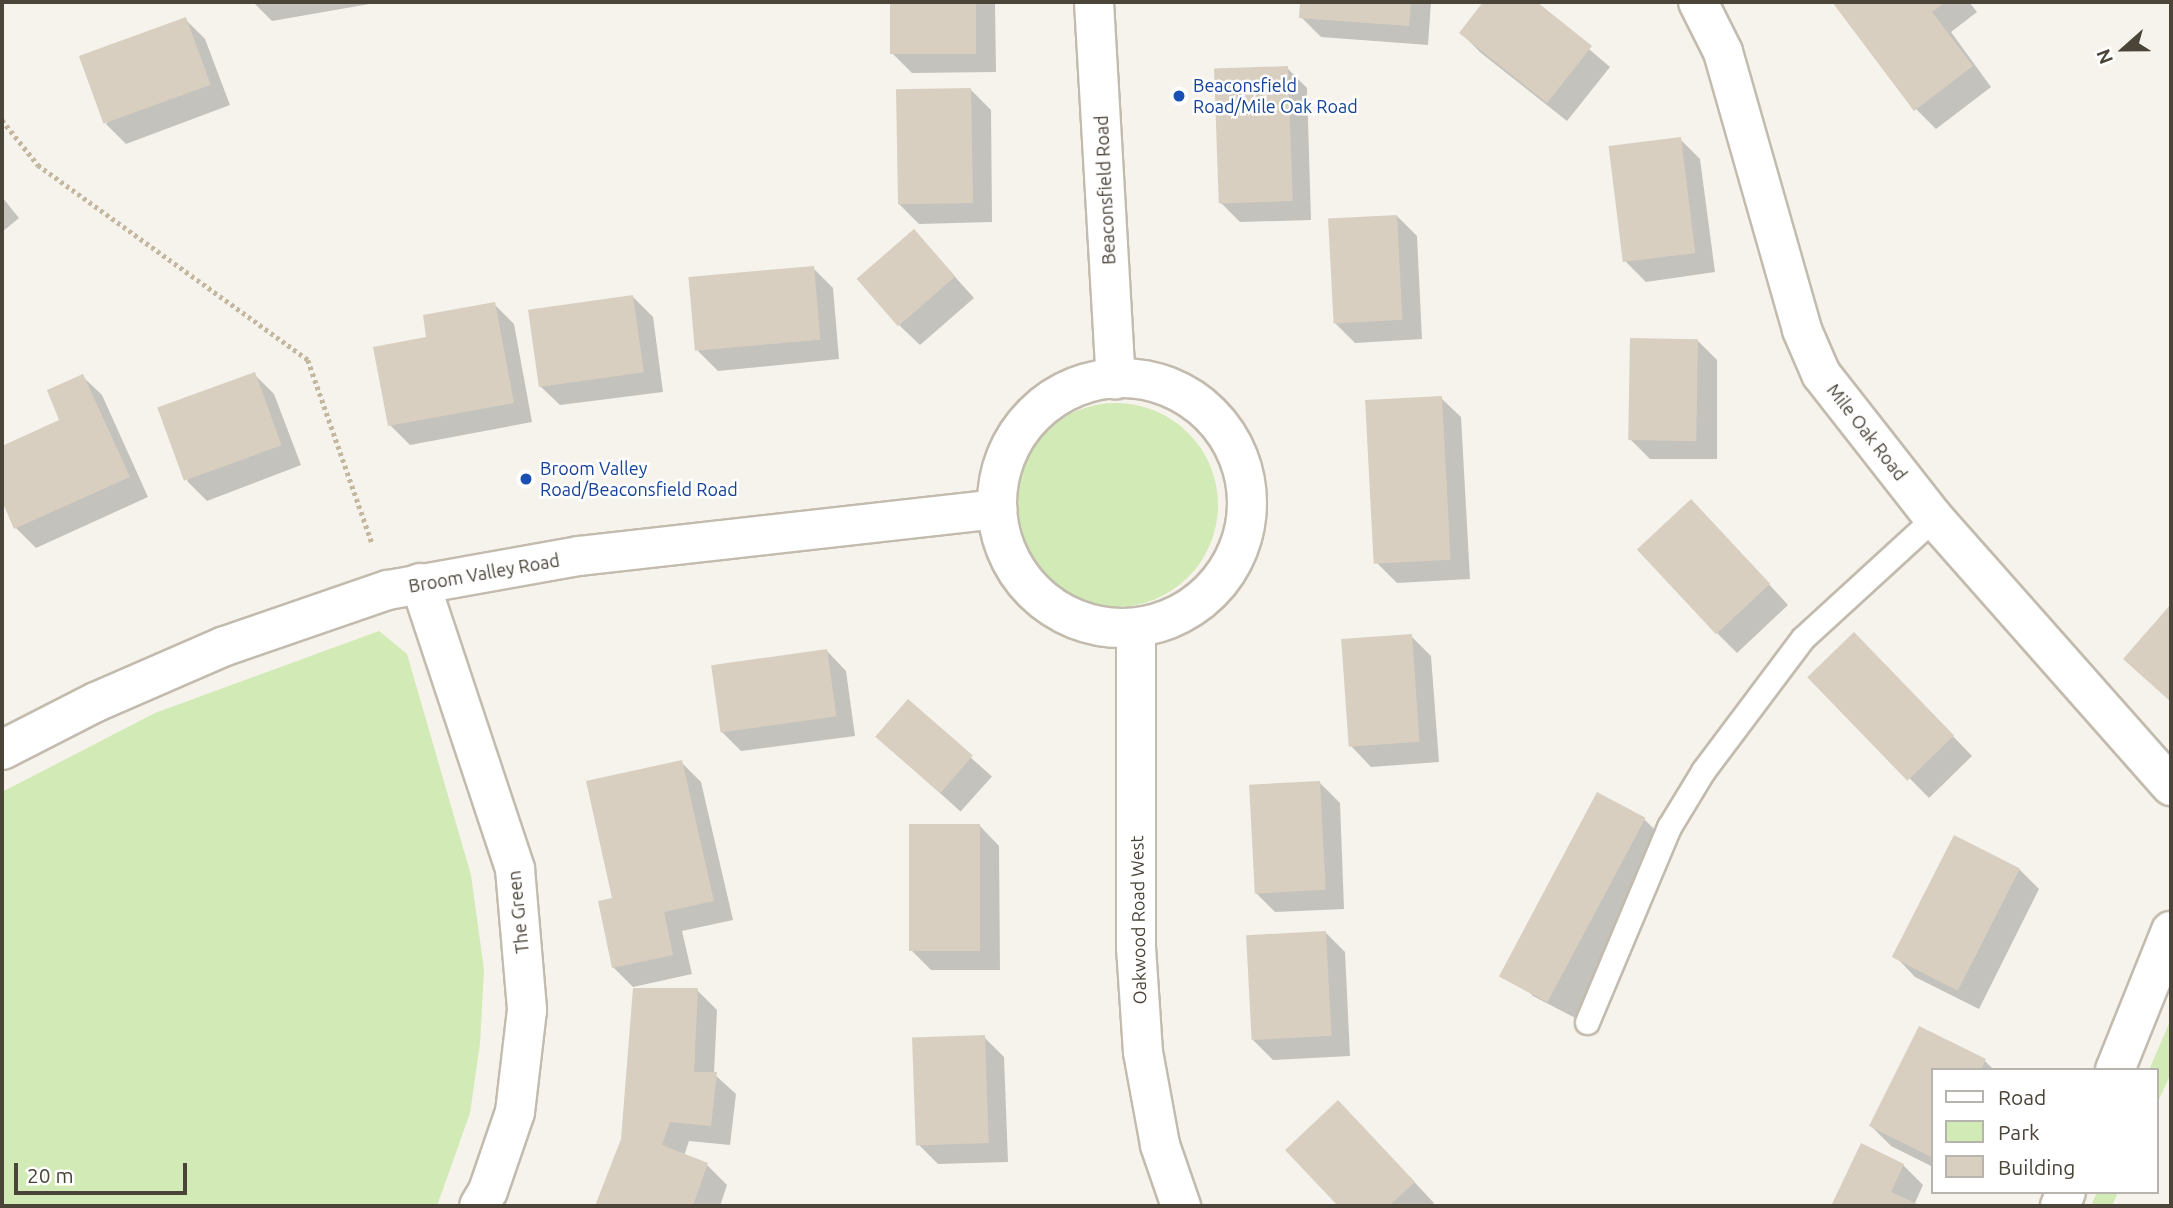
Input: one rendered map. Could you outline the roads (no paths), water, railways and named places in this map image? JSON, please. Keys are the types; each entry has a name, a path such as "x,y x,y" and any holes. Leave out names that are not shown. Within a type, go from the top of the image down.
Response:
{"street":[{"name":"Beaconsfield Road","path":"1094,2 1116,379"},
{"name":"Mile Oak Road","path":"1698,2 1723,52 1802,330 1821,374 1934,518 2171,786"},
{"path":"1130,378 1173,388 1210,413 1226,432 1245,471 1248,515 1240,549 1218,587 1184,614 1136,629 1092,626 1053,609 1026,584 1004,547 997,509 1002,465 1022,427 1047,401 1087,382 1130,378"},
{"name":"Broom Valley Road","path":"2,750 96,702 225,646 404,587 579,556 997,509"},
{"name":"The Green","path":"404,587 515,870 527,1010 515,1112 488,1191 479,1206"},
{"name":"Oakwood Road West","path":"1136,629 1136,947 1143,1052 1160,1145 1181,1206"},
{"path":"2116,1068 2171,931"}],"lane":[{"path":"1587,1023 1669,827 1703,771 1803,638 1934,518"}],"place":[{"name":"Beaconsfield Road/Mile Oak Road","path":"1179,96"},
{"name":"Broom Valley Road/Beaconsfield Road","path":"526,479"}]}
